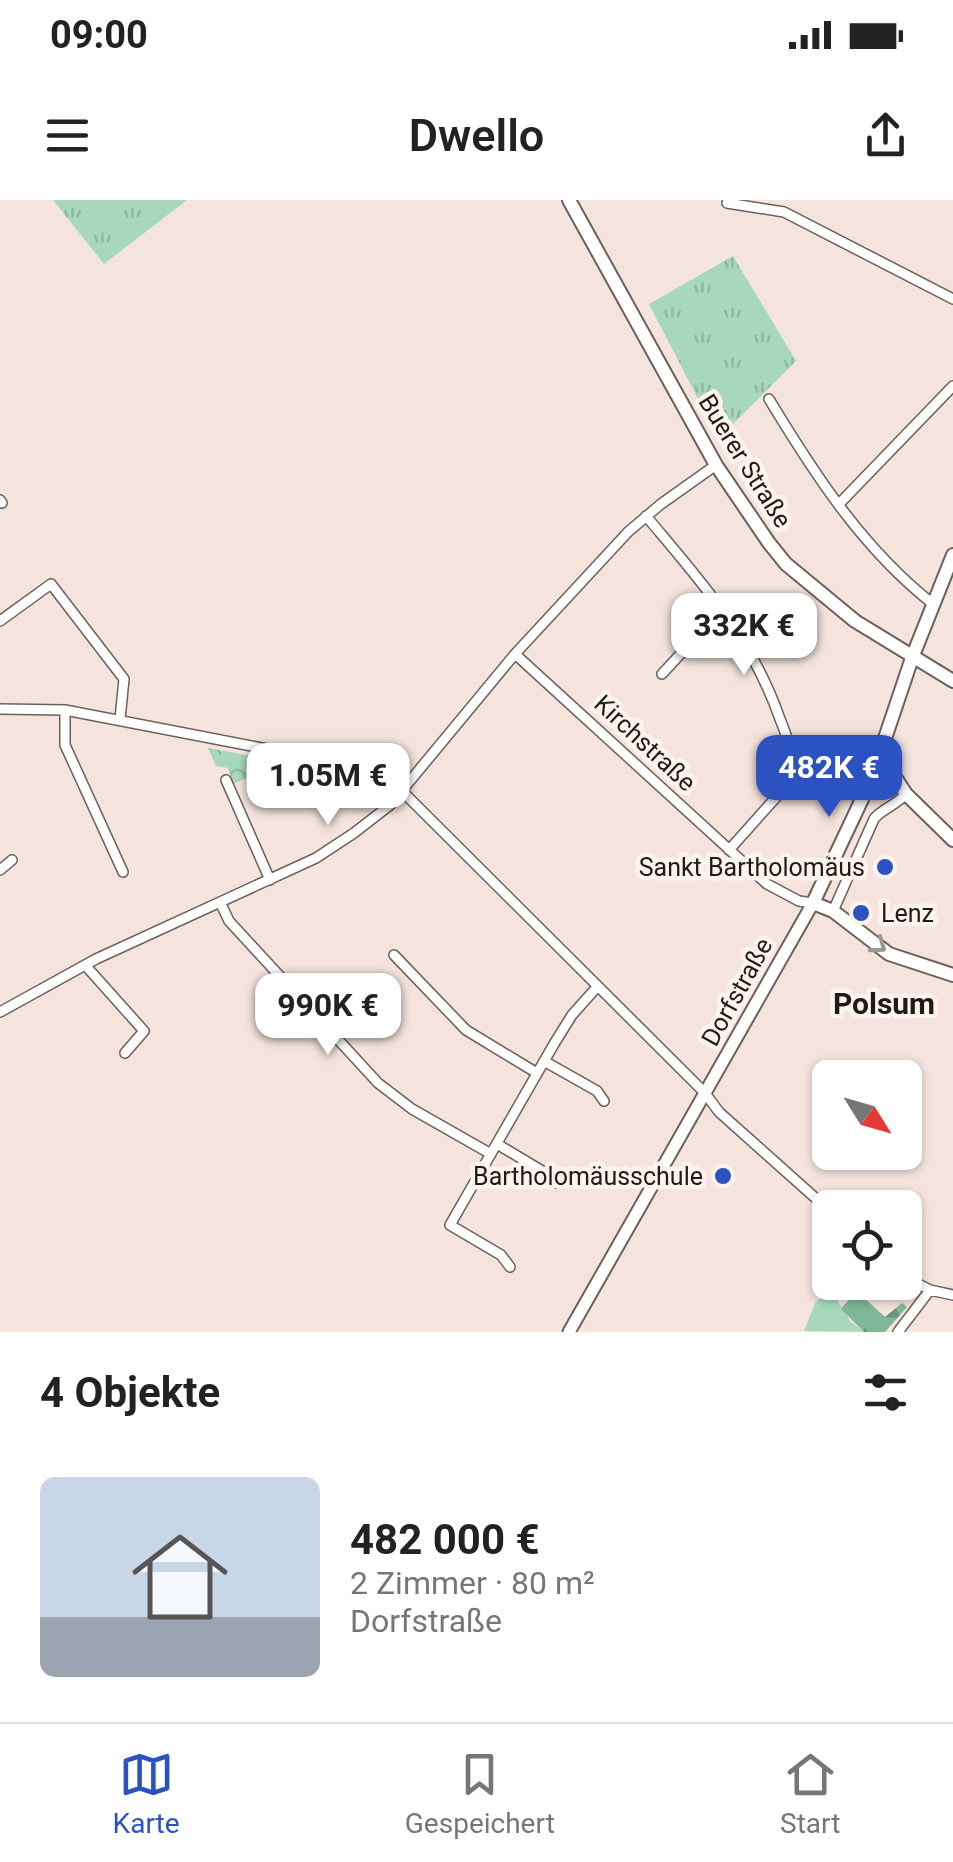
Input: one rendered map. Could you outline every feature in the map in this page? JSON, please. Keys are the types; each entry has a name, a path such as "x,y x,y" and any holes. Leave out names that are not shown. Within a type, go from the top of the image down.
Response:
{"main road":[{"name":"Buerer Straße","path":"569,200 716,465 786,564 856,621 953,681"},
{"name":"Dorfstraße","path":"813,902 880,754 912,658 953,556"},
{"path":"880,754 906,794 953,840"},
{"name":"Kirchstraße","path":"813,902 833,910 890,954 953,974"}],"street":[{"path":"727,203 784,212 953,299"},
{"path":"839,504 953,386"},
{"path":"770,400 794,441 874,552 933,604"},
{"path":"0,1012 86,965 336,846 390,805 515,654 646,516 716,465"},
{"path":"646,516 722,609 762,670 792,758 787,785 729,850"},
{"path":"0,621 52,584 124,679 120,719"},
{"path":"662,674 722,609"},
{"name":"Kirchstraße","path":"515,654 767,884 799,901 813,902"},
{"path":"0,710 65,710 350,764 401,790 720,1112 812,1195"},
{"path":"65,710 65,745 123,872"},
{"path":"226,780 270,880"},
{"path":"833,910 874,818 906,794"},
{"path":"0,870 12,860"},
{"name":"Dorfstraße","path":"569,1332 813,902"},
{"path":"221,904 229,921 378,1082 412,1109 549,1175 556,1184"},
{"path":"394,956 466,1030 537,1073"},
{"path":"86,965 144,1031 125,1053"},
{"path":"510,1267 501,1255 450,1225 572,1015 597,987"},
{"path":"544,1061 596,1091 604,1101"},
{"path":"922,1286 953,1296"},
{"path":"898,1332 930,1290"}],"green space":[{"path":"53,200 187,200 104,264"},
{"path":"733,256 796,361 727,430 713,428 649,304"},
{"path":"208,748 268,759 261,772 233,784 228,768 216,766"},
{"path":"837,1300 850,1321 864,1332 804,1331 815,1303"},
{"path":"850,1300 867,1300 885,1317 902,1303 907,1307 885,1332 864,1332 841,1309"}],"place":[{"name":"Sankt Bartholomäus","path":"885,867"},
{"name":"Lenz","path":"861,913"},
{"name":"Bartholomäusschule","path":"723,1176"}],"district":[{"name":"Polsum","path":"884,1003"}]}
